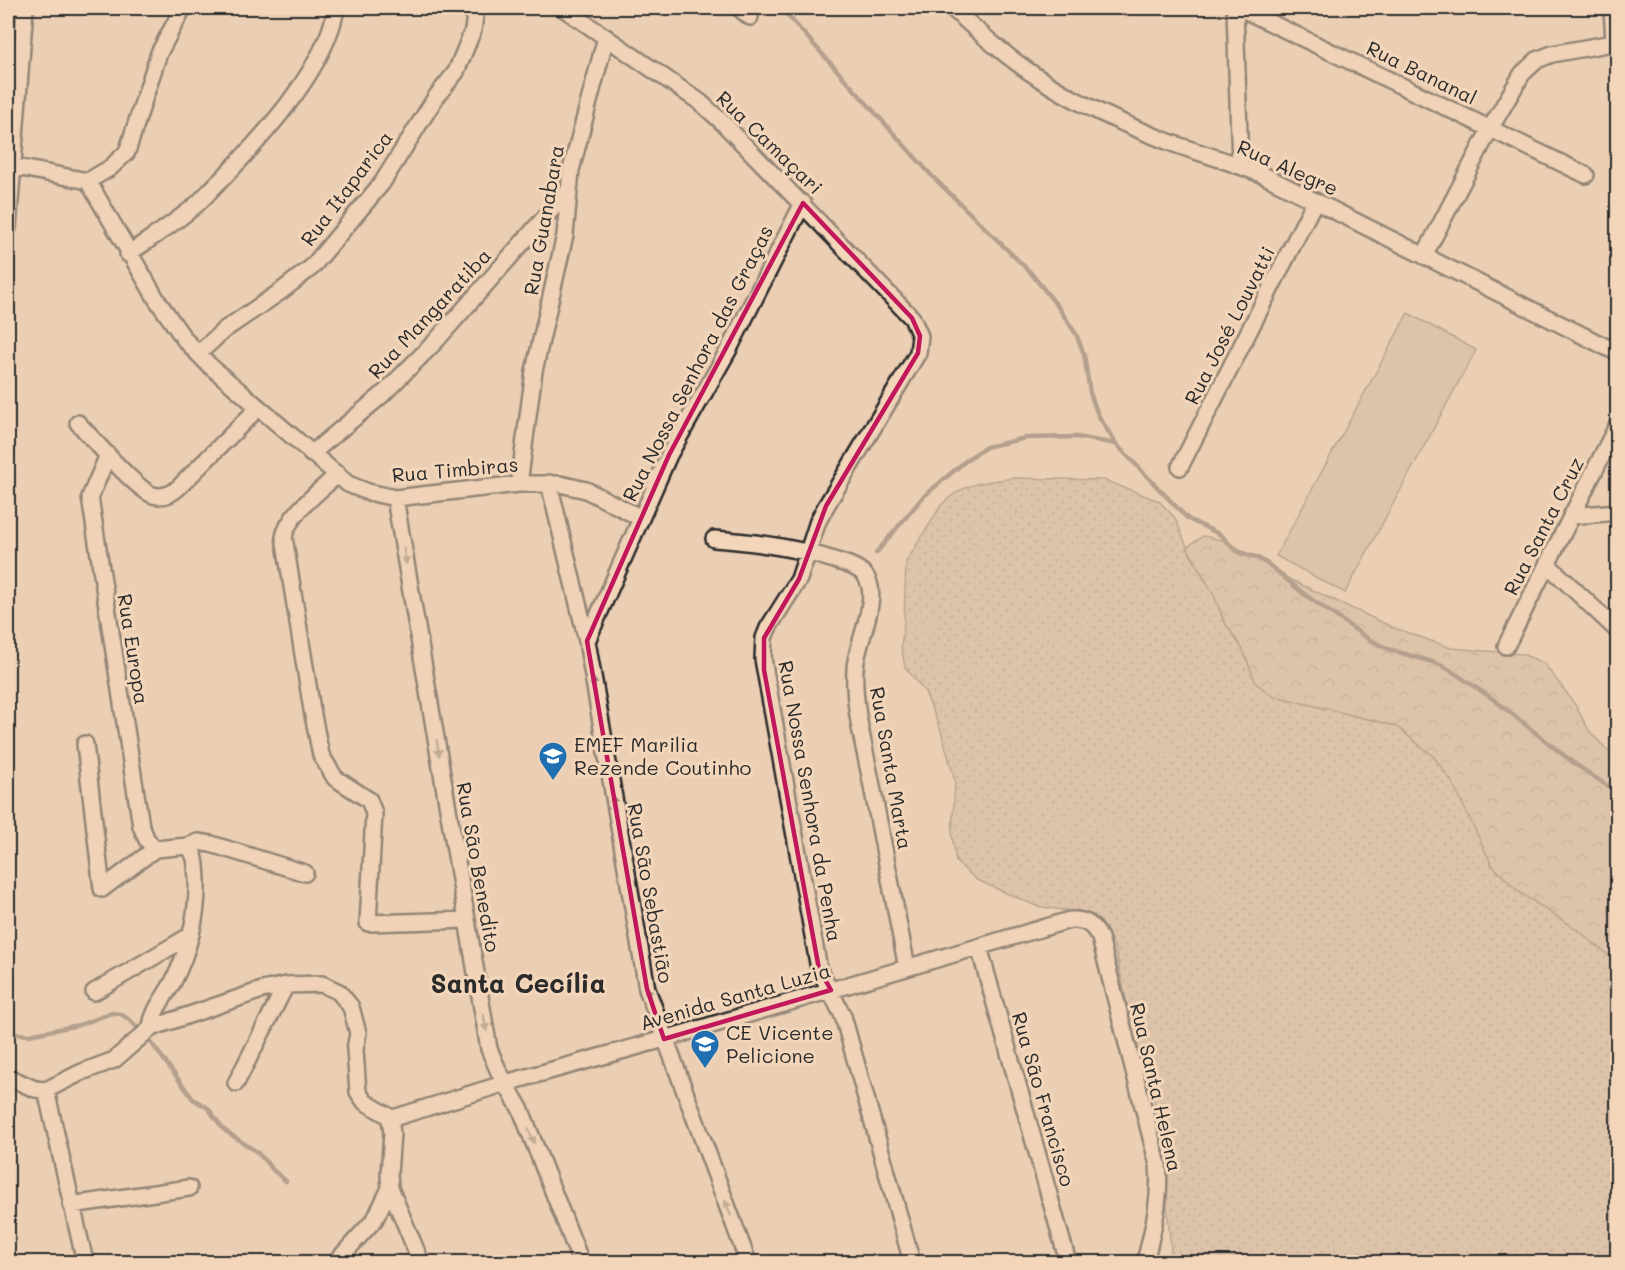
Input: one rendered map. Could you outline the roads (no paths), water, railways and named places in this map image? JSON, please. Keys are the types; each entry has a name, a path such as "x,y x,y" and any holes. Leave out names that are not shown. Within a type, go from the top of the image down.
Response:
{"street":[{"path":"8,228 25,8"},
{"path":"11,166 88,181 110,168 127,152 159,53 183,8"},
{"path":"128,254 197,204 255,144 293,96 320,53 336,8"},
{"name":"Rua Itaparica","path":"198,354 224,330 312,267 375,191 435,97 456,72 473,30 476,8"},
{"name":"Rua Camaçari","path":"563,8 700,102 741,139 912,318 920,336"},
{"name":"Rua Alegre","path":"952,8 1015,61 1044,82 1071,97 1153,136 1240,165 1617,352"},
{"path":"1238,8 1240,165"},
{"name":"Rua Bananal","path":"1238,8 1586,175"},
{"path":"1424,256 1490,129 1522,74 1537,60 1552,54 1616,42 1612,8"},
{"name":"Rua Guanabara","path":"519,484 532,379 565,235 568,191 575,154 606,36"},
{"name":"Rua Timbiras","path":"88,181 128,254 174,326 198,354 348,484 368,492 395,498 519,484 549,483 586,490 641,518"},
{"name":"Rua Mangaratiba","path":"311,454 382,395 435,342 568,191"},
{"name":"Rua José Louvatti","path":"1180,467 1316,201"},
{"name":"Rua Nossa Senhora das Graças","path":"586,641 669,455 729,349 803,203"},
{"name":"Rua Nossa Senhora da Penha","path":"912,1263 843,1016 819,969 763,659 764,638 799,579 818,521 918,353 920,336"},
{"path":"78,423 148,493 165,496 173,493 258,408"},
{"name":"Rua Santa Cruz","path":"1506,646 1617,424"},
{"name":"Rua Europa","path":"108,455 90,497 141,826 155,849"},
{"path":"338,474 296,514 286,528 284,537 321,755 335,778 369,801 374,813 368,923 467,920"},
{"name":"Rua São Sebastião","path":"549,483 586,641 647,989 748,1263"},
{"name":"Rua São Benedito","path":"395,498 489,1048 493,1061 521,1110 581,1263"},
{"path":"1571,516 1617,512"},
{"path":"714,539 755,542 809,551"},
{"name":"Rua Santa Marta","path":"809,551 863,572 870,587 871,605 856,652 856,688 862,732 907,968"},
{"path":"1547,564 1617,631"},
{"path":"85,744 102,889 155,849 188,846 198,842 305,873"},
{"path":"151,1028 152,1020 174,980 191,935 196,878 194,852 188,846"},
{"name":"Avenida Santa Luzia","path":"390,1119 506,1083 1070,920 1078,919 1091,924"},
{"name":"Rua Santa Helena","path":"1091,924 1100,938 1158,1165 1157,1213 1145,1263"},
{"path":"94,992 191,935"},
{"name":"Rua São Francisco","path":"979,947 1068,1263"},
{"path":"236,1083 286,985"},
{"path":"8,1077 35,1089 46,1090 82,1072 114,1060 151,1028 243,995 286,985 328,986 346,999 357,1024 355,1050 358,1092 365,1102 390,1119 392,1133 390,1188 421,1263"},
{"path":"46,1090 85,1263"},
{"path":"71,1205 189,1188"},
{"path":"336,1263 375,1219 390,1188"}],"waterway":[{"path":"781,8 932,176 1031,273 1076,334 1084,354 1090,393 1098,415 1116,444 1188,519 1221,535 1240,553 1256,557 1268,564 1304,594 1370,640 1388,649 1436,663 1450,670 1493,699 1575,764 1618,793"},
{"path":"876,553 923,497 969,458 986,447 1026,438 1077,437 1116,444"},
{"path":"8,1033 29,1035 79,1025 112,1013 121,1014 132,1022 153,1045 193,1099 208,1108 224,1130 257,1152 286,1181"}],"place":[{"name":"EMEF Marilia Rezende Coutinho","path":"553,782"},
{"name":"CE Vicente Pelicione","path":"705,1070"}],"district":[{"name":"Santa Cecília","path":"518,983"}]}
